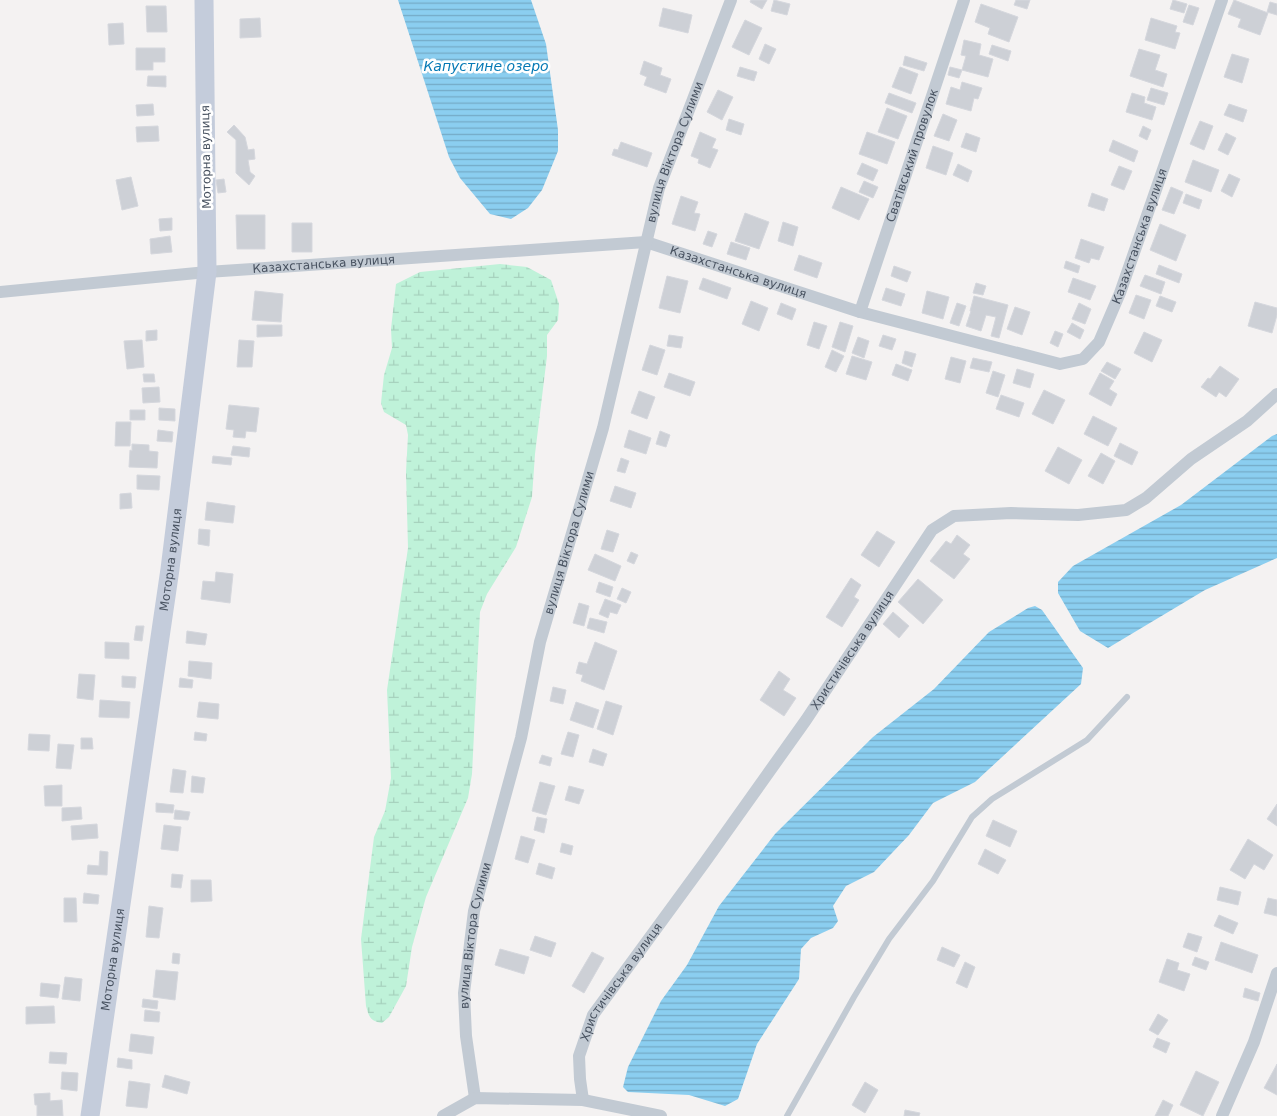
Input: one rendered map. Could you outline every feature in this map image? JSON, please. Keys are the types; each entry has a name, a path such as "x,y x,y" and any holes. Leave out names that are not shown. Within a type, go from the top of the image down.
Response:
{"street":[{"name":"Моторна вулиця","path":"90,1116 169,578 207,272 204,0"},
{"name":"вулиця Віктора Сулими","path":"475,1098 466,1036 464,994 474,911 521,738 540,642 603,428 659,188 732,0"},
{"name":"Сватівський провулок","path":"860,312 964,0"},
{"name":"Казахстанська вулиця","path":"0,292 207,272 646,242 860,312 1060,364 1083,359 1099,342 1120,293 1222,0"},
{"name":"Христичівська вулиця","path":"583,1100 579,1056 593,1015 806,720 932,530 954,516 1011,513 1078,515 1126,510 1146,498 1191,459 1247,421 1277,394"},
{"path":"1222,1116 1254,1042 1277,973"},
{"path":"443,1116 475,1098 583,1100 661,1116"}],"lane":[{"path":"787,1116 889,939 933,880 972,817 992,799 1086,740 1127,698"}],"green space":[{"path":"500,264 527,267 551,280 559,304 558,320 547,335 547,356 535,454 532,497 516,547 487,594 480,612 472,774 468,798 426,897 412,947 406,986 389,1017 382,1023 371,1018 366,1006 361,939 374,837 385,811 391,778 387,690 408,548 406,472 408,435 406,425 384,412 381,403 384,375 392,348 391,329 396,284 420,272"}],"water":[{"name":"Капустине озеро","path":"398,0 531,0 546,44 558,130 558,151 542,190 528,208 511,219 490,214 460,178 449,157"},
{"path":"1277,434 1277,558 1205,590 1108,648 1080,631 1058,593 1058,582 1073,566 1181,505"},
{"path":"1035,606 1042,610 1083,668 1081,684 975,782 933,803 909,835 874,872 846,886 833,906 838,921 833,928 811,938 801,949 799,979 757,1044 738,1099 725,1106 689,1095 628,1092 623,1087 628,1067 661,1001 687,965 719,906 775,834 873,737 934,689 989,632 1028,608"}],"building":[{"path":"751,0 767,0 762,9 750,2"},
{"path":"774,0 790,4 787,15 771,11"},
{"path":"1016,0 1030,0 1027,9 1014,5"},
{"path":"1173,0 1187,4 1184,13 1170,9"},
{"path":"1234,0 1268,13 1260,35 1238,27 1241,19 1228,14"},
{"path":"1270,2 1277,4 1277,15 1267,12"},
{"path":"981,4 1018,17 1009,42 988,34 990,28 975,22"},
{"path":"1189,5 1199,8 1193,25 1183,22"},
{"path":"146,6 166,6 167,32 147,32"},
{"path":"663,8 692,15 688,33 659,26"},
{"path":"260,18 261,37 240,38 240,19"},
{"path":"1151,18 1177,26 1175,32 1180,33 1175,49 1145,40"},
{"path":"745,20 762,28 749,55 732,47"},
{"path":"123,23 124,44 109,45 108,24"},
{"path":"964,40 981,44 979,55 993,59 988,77 962,70 966,56 961,55"},
{"path":"765,44 776,49 769,64 759,59"},
{"path":"992,45 1011,51 1008,61 989,54"},
{"path":"136,48 165,48 165,62 153,62 153,70 136,70"},
{"path":"1139,49 1160,55 1155,70 1167,74 1163,87 1130,76"},
{"path":"1232,54 1249,59 1242,83 1224,77"},
{"path":"905,56 927,63 924,71 903,65"},
{"path":"644,61 662,68 660,75 671,79 666,93 644,85 647,77 640,74"},
{"path":"740,67 757,72 754,81 737,76"},
{"path":"900,67 918,74 911,94 892,87"},
{"path":"950,67 962,70 959,78 948,75"},
{"path":"148,76 166,76 166,87 147,86"},
{"path":"962,82 982,88 978,99 974,98 971,111 946,104 951,87 960,90"},
{"path":"1151,88 1168,93 1164,105 1147,100"},
{"path":"718,90 733,97 722,120 707,112"},
{"path":"889,93 916,103 912,113 885,103"},
{"path":"1132,93 1145,97 1144,103 1156,107 1152,120 1126,112"},
{"path":"153,104 154,115 137,116 136,105"},
{"path":"1229,104 1247,110 1243,122 1224,115"},
{"path":"887,108 907,116 898,139 878,132"},
{"path":"943,114 957,120 949,141 934,136"},
{"path":"729,119 744,124 741,135 726,130"},
{"path":"1200,121 1213,126 1204,150 1190,144"},
{"path":"234,125 245,137 248,150 254,149 255,159 248,160 250,172 255,176 249,185 236,173 236,140 227,132"},
{"path":"158,126 159,141 137,142 136,127"},
{"path":"1143,126 1151,130 1147,140 1139,136"},
{"path":"700,132 716,139 712,148 718,150 710,168 698,163 699,159 691,156"},
{"path":"867,132 895,142 887,164 859,154"},
{"path":"966,133 980,138 976,152 961,147"},
{"path":"1226,133 1236,138 1228,155 1218,150"},
{"path":"1113,140 1138,151 1134,162 1109,151"},
{"path":"621,142 652,153 647,167 612,155 614,149 618,150"},
{"path":"933,146 953,153 946,175 926,168"},
{"path":"1193,160 1219,170 1211,192 1185,182"},
{"path":"862,163 878,170 873,181 857,174"},
{"path":"958,164 972,171 968,182 953,175"},
{"path":"1119,166 1132,171 1124,190 1111,185"},
{"path":"1229,174 1240,179 1232,197 1221,191"},
{"path":"131,177 138,206 122,210 116,180"},
{"path":"224,179 226,192 218,193 216,180"},
{"path":"864,181 878,187 873,198 859,192"},
{"path":"841,187 869,199 859,220 832,208"},
{"path":"1171,187 1183,192 1174,214 1162,210"},
{"path":"1092,193 1108,199 1104,211 1088,206"},
{"path":"1186,194 1202,200 1199,209 1183,203"},
{"path":"681,196 698,202 694,213 700,214 695,231 672,224"},
{"path":"745,213 769,222 759,249 735,241"},
{"path":"236,215 265,215 265,249 237,249"},
{"path":"172,218 172,230 160,231 159,219"},
{"path":"783,222 798,227 793,246 778,241"},
{"path":"292,223 312,223 312,252 292,252"},
{"path":"1160,224 1186,235 1176,261 1150,250"},
{"path":"708,231 717,234 712,247 703,244"},
{"path":"170,236 172,252 151,254 150,239"},
{"path":"1081,239 1104,247 1099,260 1091,258 1089,263 1075,258"},
{"path":"731,242 750,248 746,260 727,254"},
{"path":"799,255 822,263 817,278 794,270"},
{"path":"1066,261 1080,266 1078,273 1064,268"},
{"path":"1159,265 1182,274 1179,283 1156,274"},
{"path":"894,266 911,272 907,282 891,276"},
{"path":"1145,275 1165,282 1161,294 1140,286"},
{"path":"667,276 688,281 680,313 659,308"},
{"path":"703,278 731,288 727,299 699,289"},
{"path":"1073,278 1096,286 1090,300 1068,292"},
{"path":"976,283 986,286 983,295 973,293"},
{"path":"886,288 905,294 901,306 882,300"},
{"path":"255,291 283,294 281,322 252,320"},
{"path":"927,291 949,297 943,319 922,313"},
{"path":"1136,295 1151,300 1144,319 1129,313"},
{"path":"974,296 1008,305 999,338 991,336 996,317 986,315 981,331 966,326"},
{"path":"1160,296 1176,302 1172,312 1156,306"},
{"path":"751,301 768,308 759,331 742,324"},
{"path":"1255,302 1277,308 1272,333 1248,326"},
{"path":"781,303 796,309 792,320 777,314"},
{"path":"957,303 966,306 959,326 950,323"},
{"path":"1079,303 1091,309 1085,324 1072,319"},
{"path":"1015,307 1030,312 1022,335 1007,329"},
{"path":"814,322 827,326 819,349 807,345"},
{"path":"840,322 853,326 845,352 832,347"},
{"path":"1072,323 1084,330 1080,339 1067,332"},
{"path":"257,325 282,325 282,336 257,337"},
{"path":"157,330 157,340 146,341 146,331"},
{"path":"1055,331 1063,334 1058,347 1050,343"},
{"path":"1144,332 1162,340 1152,362 1134,353"},
{"path":"669,335 683,337 681,348 667,346"},
{"path":"883,335 896,339 892,350 879,346"},
{"path":"858,337 869,341 864,358 852,353"},
{"path":"142,340 144,367 127,369 124,341"},
{"path":"239,340 254,341 252,367 237,367"},
{"path":"650,345 665,350 657,375 642,370"},
{"path":"832,350 844,356 836,372 825,367"},
{"path":"905,351 916,354 912,367 902,363"},
{"path":"852,356 872,362 866,380 846,374"},
{"path":"951,357 966,361 960,383 945,379"},
{"path":"973,358 992,362 989,372 970,368"},
{"path":"1107,362 1121,369 1115,379 1101,371"},
{"path":"896,364 912,370 908,381 892,375"},
{"path":"1220,366 1239,379 1226,397 1219,392 1216,397 1201,387"},
{"path":"1017,369 1034,374 1030,388 1013,383"},
{"path":"993,371 1005,375 998,397 986,393"},
{"path":"669,373 695,382 690,396 664,387"},
{"path":"1100,373 1114,381 1109,389 1117,394 1111,406 1089,394"},
{"path":"143,374 154,374 155,382 144,382"},
{"path":"159,387 160,402 143,403 142,388"},
{"path":"1044,390 1065,400 1053,424 1032,414"},
{"path":"639,391 655,397 647,419 631,413"},
{"path":"1001,395 1024,403 1019,417 996,409"},
{"path":"229,405 259,408 256,432 246,431 245,438 233,437 234,430 226,429"},
{"path":"159,408 175,409 175,421 159,420"},
{"path":"130,410 145,410 145,420 130,420"},
{"path":"1093,416 1117,428 1108,446 1084,434"},
{"path":"116,422 131,422 130,446 115,446"},
{"path":"158,430 173,432 172,442 157,441"},
{"path":"629,430 651,438 646,454 624,447"},
{"path":"660,431 670,435 666,447 656,444"},
{"path":"1120,443 1138,452 1132,465 1114,456"},
{"path":"132,444 149,445 149,451 158,452 157,468 129,467"},
{"path":"233,446 250,448 249,457 231,455"},
{"path":"1058,447 1082,460 1069,484 1045,471"},
{"path":"1101,453 1115,461 1103,484 1088,476"},
{"path":"213,456 232,458 231,465 212,463"},
{"path":"621,458 629,461 625,473 617,471"},
{"path":"137,475 160,476 159,490 137,489"},
{"path":"615,486 636,493 631,508 610,501"},
{"path":"131,493 132,508 120,509 120,494"},
{"path":"207,502 235,506 233,523 205,520"},
{"path":"199,529 210,530 209,546 198,544"},
{"path":"607,530 619,534 613,552 601,549"},
{"path":"877,531 895,542 879,567 861,555"},
{"path":"957,535 970,545 963,554 970,559 954,579 930,561 946,541 951,544"},
{"path":"631,552 638,555 634,564 627,561"},
{"path":"595,554 621,566 615,581 588,570"},
{"path":"216,572 233,574 230,603 201,599 203,581 215,582"},
{"path":"851,578 861,585 854,597 859,600 842,627 826,617"},
{"path":"918,579 943,600 923,624 898,602"},
{"path":"599,582 613,587 610,597 596,592"},
{"path":"622,588 631,592 626,603 617,599"},
{"path":"605,599 621,605 617,614 610,612 608,618 599,614"},
{"path":"579,603 589,606 584,626 573,623"},
{"path":"893,612 909,626 899,638 883,624"},
{"path":"590,618 607,622 604,633 587,628"},
{"path":"136,626 144,626 142,641 134,640"},
{"path":"187,631 207,634 205,645 186,643"},
{"path":"105,642 129,643 129,659 105,658"},
{"path":"595,642 617,651 604,690 581,681 583,675 576,673 579,662 587,664"},
{"path":"189,661 212,663 211,679 188,676"},
{"path":"779,671 790,679 783,690 796,698 784,716 760,700"},
{"path":"79,674 95,675 93,700 77,698"},
{"path":"122,676 136,677 135,688 122,687"},
{"path":"180,678 193,680 192,688 179,687"},
{"path":"553,687 566,690 563,704 550,701"},
{"path":"100,700 130,702 129,718 99,717"},
{"path":"606,701 622,706 613,735 597,729"},
{"path":"199,702 219,704 218,719 197,717"},
{"path":"576,702 599,710 593,728 570,720"},
{"path":"195,732 207,734 206,741 194,740"},
{"path":"568,732 579,735 573,757 561,754"},
{"path":"29,734 50,735 49,751 28,750"},
{"path":"81,738 92,738 93,749 81,749"},
{"path":"58,744 74,745 71,769 56,768"},
{"path":"593,749 607,754 603,766 589,762"},
{"path":"542,755 552,758 550,766 539,763"},
{"path":"173,769 186,771 183,793 170,792"},
{"path":"192,776 205,778 203,793 191,792"},
{"path":"540,782 555,786 546,815 532,811"},
{"path":"62,785 62,806 45,806 44,786"},
{"path":"569,786 584,790 579,804 565,800"},
{"path":"156,803 174,805 173,813 156,812"},
{"path":"1277,804 1277,826 1267,819"},
{"path":"81,807 82,819 62,821 62,808"},
{"path":"175,810 190,812 188,820 174,819"},
{"path":"537,817 547,819 544,833 534,830"},
{"path":"993,820 1017,831 1010,847 986,836"},
{"path":"97,824 98,838 72,840 71,826"},
{"path":"164,825 181,827 178,851 161,849"},
{"path":"521,836 535,840 528,863 515,859"},
{"path":"1248,839 1273,855 1264,870 1254,864 1245,879 1230,870"},
{"path":"562,843 573,846 571,855 560,852"},
{"path":"985,849 1006,860 998,874 978,864"},
{"path":"100,851 108,852 107,875 87,874 88,865 99,866"},
{"path":"539,863 555,868 552,879 536,874"},
{"path":"172,874 183,875 181,888 171,887"},
{"path":"191,880 211,880 212,901 191,902"},
{"path":"1220,887 1241,892 1238,905 1217,900"},
{"path":"84,893 99,895 98,904 83,903"},
{"path":"64,898 76,898 77,922 64,922"},
{"path":"1268,898 1277,900 1277,916 1264,913"},
{"path":"149,906 163,908 159,938 146,937"},
{"path":"1219,915 1238,923 1233,934 1214,926"},
{"path":"1188,933 1202,937 1197,952 1183,947"},
{"path":"535,936 556,943 551,957 530,950"},
{"path":"1221,942 1258,955 1252,973 1215,960"},
{"path":"942,947 960,955 954,967 937,960"},
{"path":"500,949 529,957 524,974 495,965"},
{"path":"592,952 604,958 584,993 572,986"},
{"path":"173,953 180,954 179,964 172,963"},
{"path":"1195,957 1209,962 1206,970 1192,965"},
{"path":"1167,959 1179,963 1177,970 1190,974 1184,991 1159,982"},
{"path":"965,962 975,967 967,988 956,983"},
{"path":"156,970 178,972 175,1000 153,997"},
{"path":"65,977 82,979 80,1001 62,999"},
{"path":"41,983 60,985 58,998 40,996"},
{"path":"1245,988 1260,993 1258,1001 1243,997"},
{"path":"143,999 158,1001 157,1009 142,1007"},
{"path":"54,1006 55,1023 26,1024 26,1007"},
{"path":"145,1010 160,1012 159,1022 144,1021"},
{"path":"1158,1014 1168,1020 1158,1035 1149,1030"},
{"path":"131,1034 154,1037 152,1054 129,1051"},
{"path":"1157,1038 1170,1043 1166,1053 1153,1047"},
{"path":"50,1052 67,1053 66,1064 49,1063"},
{"path":"118,1058 132,1060 132,1069 117,1067"},
{"path":"1277,1064 1277,1095 1264,1088"},
{"path":"1196,1071 1219,1082 1203,1116 1180,1105"},
{"path":"62,1072 78,1073 77,1091 61,1089"},
{"path":"165,1075 190,1082 187,1094 162,1087"},
{"path":"129,1081 150,1084 147,1108 126,1106"},
{"path":"865,1082 878,1090 865,1113 852,1105"},
{"path":"50,1093 50,1101 62,1100 63,1116 37,1116 34,1094"},
{"path":"1163,1100 1173,1105 1168,1116 1155,1116"},
{"path":"905,1110 920,1113 919,1116 904,1116"}]}
